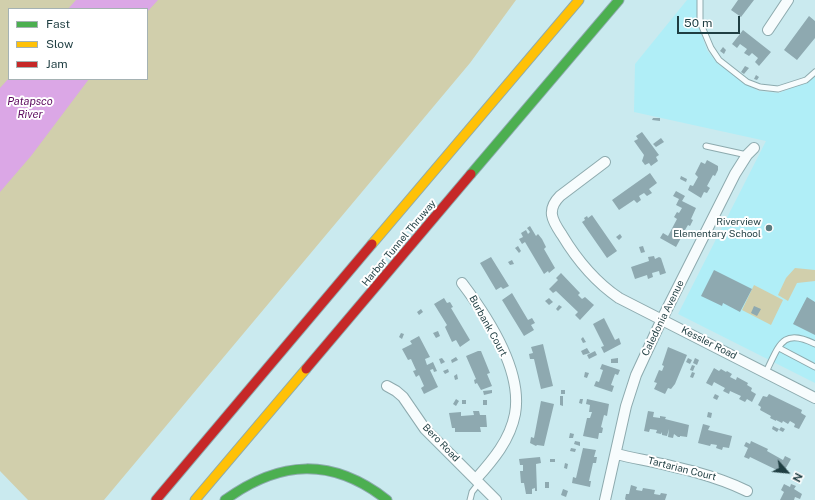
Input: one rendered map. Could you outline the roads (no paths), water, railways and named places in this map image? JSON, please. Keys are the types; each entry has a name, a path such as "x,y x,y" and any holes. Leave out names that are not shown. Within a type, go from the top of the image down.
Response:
{"highway":[{"name":"Harbor Tunnel Thruway","path":"156,500 579,0"},
{"name":"Harbor Tunnel Thruway","path":"195,500 619,0"},
{"path":"225,500 245,486 270,474 310,468 334,472 355,479 373,489 387,500"}],"street":[{"path":"768,30 788,0"},
{"name":"Caledonia Avenue","path":"605,500 630,390 662,319 735,174 750,152"},
{"name":"Kessler Road","path":"605,162 560,196 556,200 552,215 554,222 576,258 591,276 606,290 619,298 815,398"},
{"name":"Burbank Court","path":"462,283 481,311 499,342 512,375 516,402 515,415 505,441 478,481"},
{"name":"Bero Road","path":"387,386 403,397 425,429 496,500"},
{"name":"Tartarian Court","path":"616,454 712,476 747,491"}],"lane":[{"path":"700,0 700,22 711,48 719,60 747,82 760,87 778,89 806,80 815,72"},
{"path":"706,146 750,152"},
{"path":"766,372 778,348 788,338 796,337 815,344"},
{"path":"778,348 815,367"},
{"path":"470,500 472,492 478,481"}],"water":[{"path":"76,0 158,0 148,11 148,8 69,8"},
{"name":"Patapsco River","path":"8,79 88,80 31,156 0,192 0,88"}],"place":[{"name":"Riverview Elementary School","path":"769,228"}]}
